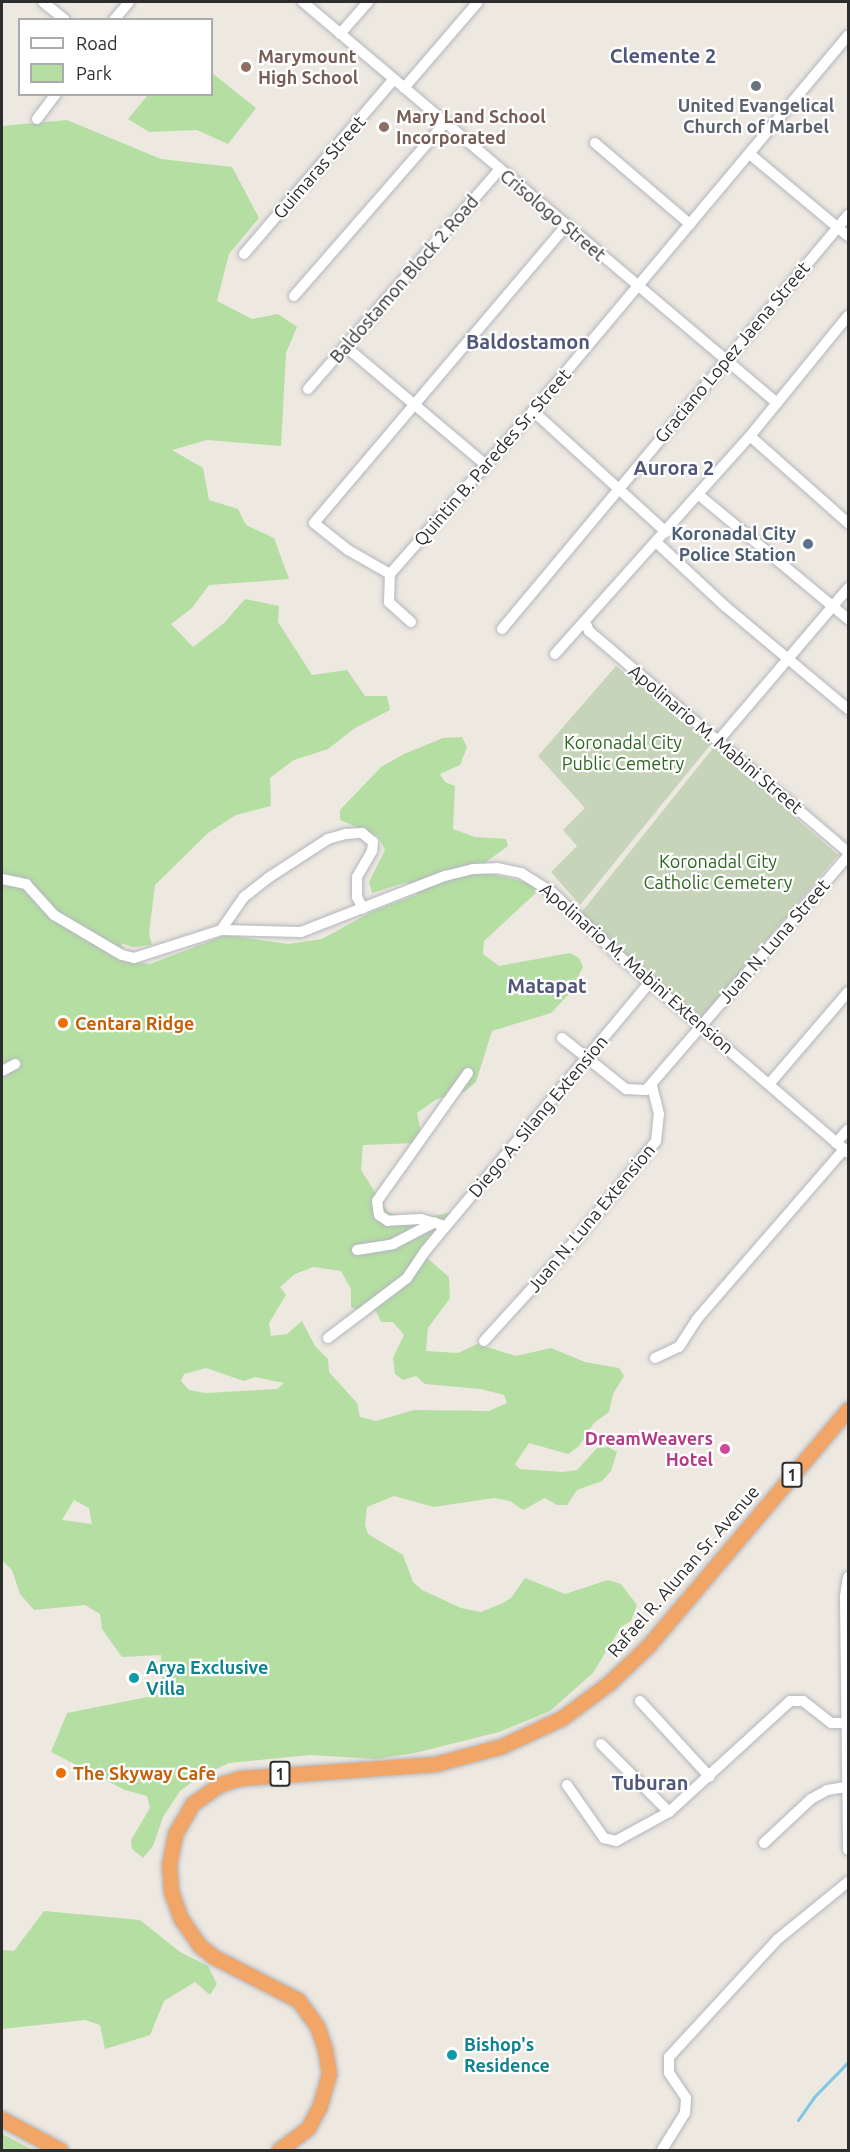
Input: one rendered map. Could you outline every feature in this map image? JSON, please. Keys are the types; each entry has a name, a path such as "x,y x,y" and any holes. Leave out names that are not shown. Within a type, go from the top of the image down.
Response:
{"highway":[{"name":"Rafael R. Alunan Sr. Avenue","path":"279,2151 308,2128 321,2105 329,2074 325,2049 317,2026 298,2000 214,1957 200,1946 181,1918 171,1891 169,1865 175,1834 192,1804 221,1784 241,1778 435,1764 502,1746 562,1718 608,1684 648,1646 849,1409"},
{"path":"2,2119 60,2151"}],"street":[{"path":"43,2 63,18"},
{"path":"116,18 129,2"},
{"name":"Crisologo Street","path":"303,2 565,227 640,286 777,403"},
{"path":"340,34 368,2"},
{"path":"404,88 478,2"},
{"name":"Quintin B. Paredes Sr. Street","path":"390,574 640,286 849,36"},
{"name":"Guimaras Street","path":"244,254 393,80"},
{"path":"37,119 54,96"},
{"path":"294,296 444,124"},
{"path":"595,143 690,224"},
{"path":"751,154 849,237"},
{"name":"Baldostamon Block 2 Road","path":"308,389 499,170"},
{"name":"Graciano Lopez Jaena Street","path":"502,629 618,486 849,215"},
{"path":"411,622 389,602 390,574 348,550 314,523 565,227"},
{"path":"555,654 586,624 699,495 849,316"},
{"path":"345,346 415,402 486,465"},
{"path":"533,411 666,532"},
{"path":"750,436 849,523"},
{"path":"699,495 849,619"},
{"path":"656,543 787,659 849,710"},
{"path":"718,741 849,588"},
{"name":"Apolinario M. Mabini Street","path":"586,624 589,631 849,854"},
{"path":"221,930 244,897 268,878 328,839 346,834 362,833 373,842 357,877 357,897 363,909"},
{"name":"Juan N. Luna Street","path":"700,1025 849,854"},
{"name":"Apolinario M. Mabini Extension","path":"2,879 14,879 26,884 54,915 122,956 145,957 221,930 301,932 464,872 497,868 521,873 552,892 650,982 770,1083 843,1149"},
{"name":"Diego A. Silang Extension","path":"328,1338 397,1288 426,1250 440,1224 588,1057 650,982"},
{"path":"770,1083 849,992"},
{"path":"562,1038 633,1092 652,1086 700,1025"},
{"path":"2,1071 15,1064"},
{"path":"440,1224 388,1221 380,1215 377,1201 468,1073"},
{"name":"Juan N. Luna Extension","path":"484,1341 574,1242 656,1141 659,1114 652,1086"},
{"path":"655,1358 679,1347 697,1319 843,1149 849,1129"},
{"path":"357,1250 393,1244 440,1224"},
{"path":"849,1577 845,1596 848,1708 846,1787 849,1850"},
{"path":"640,1701 710,1777"},
{"path":"567,1785 610,1842 669,1812 710,1777 790,1701 803,1701 831,1723 846,1723"},
{"path":"601,1744 669,1812"},
{"path":"764,1843 816,1796 846,1787"},
{"path":"662,2151 685,2113 686,2098 669,2073 669,2057 778,1939 849,1882"}],"green space":[{"path":"213,74 256,108 228,144 197,130 149,132 128,119 147,96 213,96"},
{"path":"67,120 161,159 232,167 259,218 229,254 217,301 252,319 278,314 297,327 286,353 281,446 207,440 172,450 203,468 209,500 238,509 246,525 274,538 289,579 209,585 192,608 171,624 193,647 224,623 245,599 279,606 278,622 312,675 347,670 365,696 387,696 390,710 355,728 328,749 294,760 270,778 271,806 236,815 208,833 155,885 149,934 152,945 133,947 121,943 128,961 150,964 226,935 288,944 322,939 373,911 416,895 419,884 404,883 372,893 369,882 385,850 378,836 340,820 340,810 381,767 404,754 443,738 462,737 467,747 460,765 440,774 445,782 455,786 453,829 475,837 506,839 508,846 486,862 487,873 538,885 538,891 484,941 483,954 499,966 570,953 579,958 583,967 569,994 551,1013 492,1031 476,1082 464,1092 437,1099 417,1113 421,1134 417,1143 363,1145 361,1170 387,1211 411,1222 463,1209 426,1257 449,1277 450,1298 428,1328 426,1351 458,1353 477,1344 516,1356 551,1348 585,1362 619,1368 624,1376 613,1394 609,1412 594,1423 579,1446 568,1454 529,1443 515,1464 520,1469 563,1472 577,1470 597,1448 608,1447 617,1452 611,1471 602,1481 577,1490 567,1505 557,1505 545,1498 523,1510 510,1501 494,1498 434,1507 394,1496 367,1507 365,1525 368,1534 403,1555 413,1582 422,1590 461,1608 481,1612 503,1603 511,1598 525,1578 565,1594 608,1580 621,1584 637,1605 631,1621 621,1627 593,1673 550,1711 499,1732 415,1753 376,1759 310,1755 229,1763 199,1777 180,1791 163,1817 153,1846 143,1858 132,1849 131,1840 150,1808 147,1796 125,1790 51,1752 67,1713 163,1694 161,1655 122,1657 102,1629 100,1614 85,1605 34,1610 20,1594 12,1570 2,1560 2,126","holes":["313,1267 341,1271 351,1289 351,1307 361,1312 376,1311 381,1322 393,1322 404,1335 393,1358 395,1374 403,1380 416,1376 425,1384 481,1389 504,1395 507,1403 489,1411 414,1410 376,1421 360,1417 357,1403 329,1372 328,1359 315,1346 302,1321 287,1334 271,1336 269,1323 286,1295 280,1287 295,1274","206,1368 244,1381 255,1377 284,1383 277,1389 205,1393 189,1390 181,1381 184,1374","74,1500 89,1508 92,1524 62,1520"]},
{"name":"Koronadal City Public Cemetry","path":"616,666 711,744 580,905 551,872 577,846 563,830 585,808 538,756"},
{"name":"Koronadal City Catholic Cemetery","path":"714,747 838,855 700,1020 580,914"},
{"path":"44,1911 140,1920 180,1952 208,1966 217,1984 210,1995 195,1982 164,2001 150,2035 105,2049 100,2025 85,2020 2,2029 2,1950 14,1951"},
{"path":"2,2134 33,2150 2,2150"}],"waterway":[{"path":"798,2120 814,2097 848,2062"}],"place":[{"name":"Marymount High School","path":"246,67"},
{"name":"United Evangelical Church of Marbel","path":"756,86"},
{"name":"Mary Land School Incorporated","path":"384,127"},
{"name":"Koronadal City Police Station","path":"808,544"},
{"name":"Centara Ridge","path":"63,1023"},
{"name":"DreamWeavers Hotel","path":"725,1449"},
{"name":"Arya Exclusive Villa","path":"134,1678"},
{"name":"The Skyway Cafe","path":"61,1773"},
{"name":"Bishop's Residence","path":"452,2055"}],"district":[{"name":"Clemente 2","path":"663,55"},
{"name":"Baldostamon","path":"528,341"},
{"name":"Aurora 2","path":"674,467"},
{"name":"Matapat","path":"547,985"},
{"name":"Tuburan","path":"650,1782"}]}
